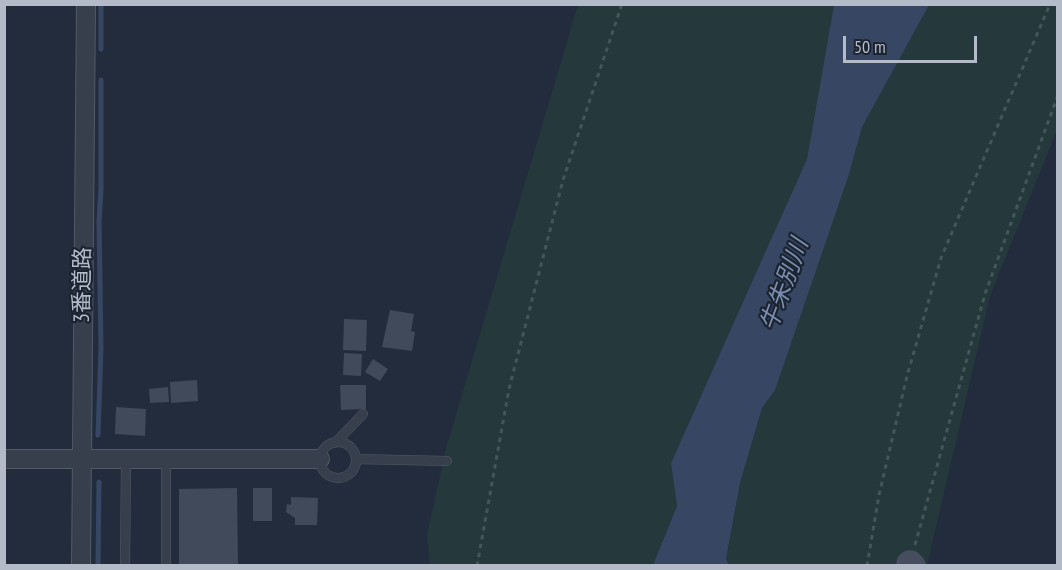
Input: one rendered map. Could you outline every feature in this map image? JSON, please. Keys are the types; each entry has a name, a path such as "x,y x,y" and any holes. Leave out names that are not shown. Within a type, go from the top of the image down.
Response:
{"street":[{"name":"3番道路","path":"81,566 86,4"},
{"path":"4,459 320,459"}],"lane":[{"path":"335,443 351,448 356,459 349,475 338,478 332,477 323,470 320,459 325,448 335,443 363,414"},
{"path":"125,566 126,459"},
{"path":"166,459 166,566"},
{"path":"356,459 447,461"}],"path":[{"path":"477,566 509,389 563,180 622,4"},
{"path":"867,566 879,495 907,376 941,258 1050,4"},
{"path":"911,565 985,294 1058,95"}],"green space":[{"path":"578,5 834,5 807,159 671,463 677,505 653,565 430,565 427,535 447,445"},
{"path":"929,5 1057,5 1057,130 990,296 927,565 729,566 726,559 740,483 762,408 775,390 862,127"}],"water":[{"name":"牛朱別川","path":"834,5 929,5 862,127 848,177 775,390 762,408 740,483 726,559 729,565 653,565 677,506 671,463 807,159"}],"building":[{"path":"390,310 414,314 411,331 415,332 412,351 382,347"},
{"path":"344,319 367,320 366,351 343,350"},
{"path":"344,353 362,354 361,376 343,375"},
{"path":"373,359 388,369 380,381 365,372"},
{"path":"197,380 198,401 171,403 170,382"},
{"path":"340,385 366,385 366,409 341,410"},
{"path":"168,387 169,402 150,403 149,389"},
{"path":"116,407 146,409 145,436 115,434"},
{"path":"237,488 238,566 179,566 179,489"},
{"path":"253,488 272,488 272,521 253,521"},
{"path":"291,497 318,498 317,525 295,525 295,518 286,512 287,504 291,505"}],"waterway":[{"path":"101,4 101,49"},
{"path":"98,435 101,348 99,221 101,80"},
{"path":"98,566 99,482"}]}
